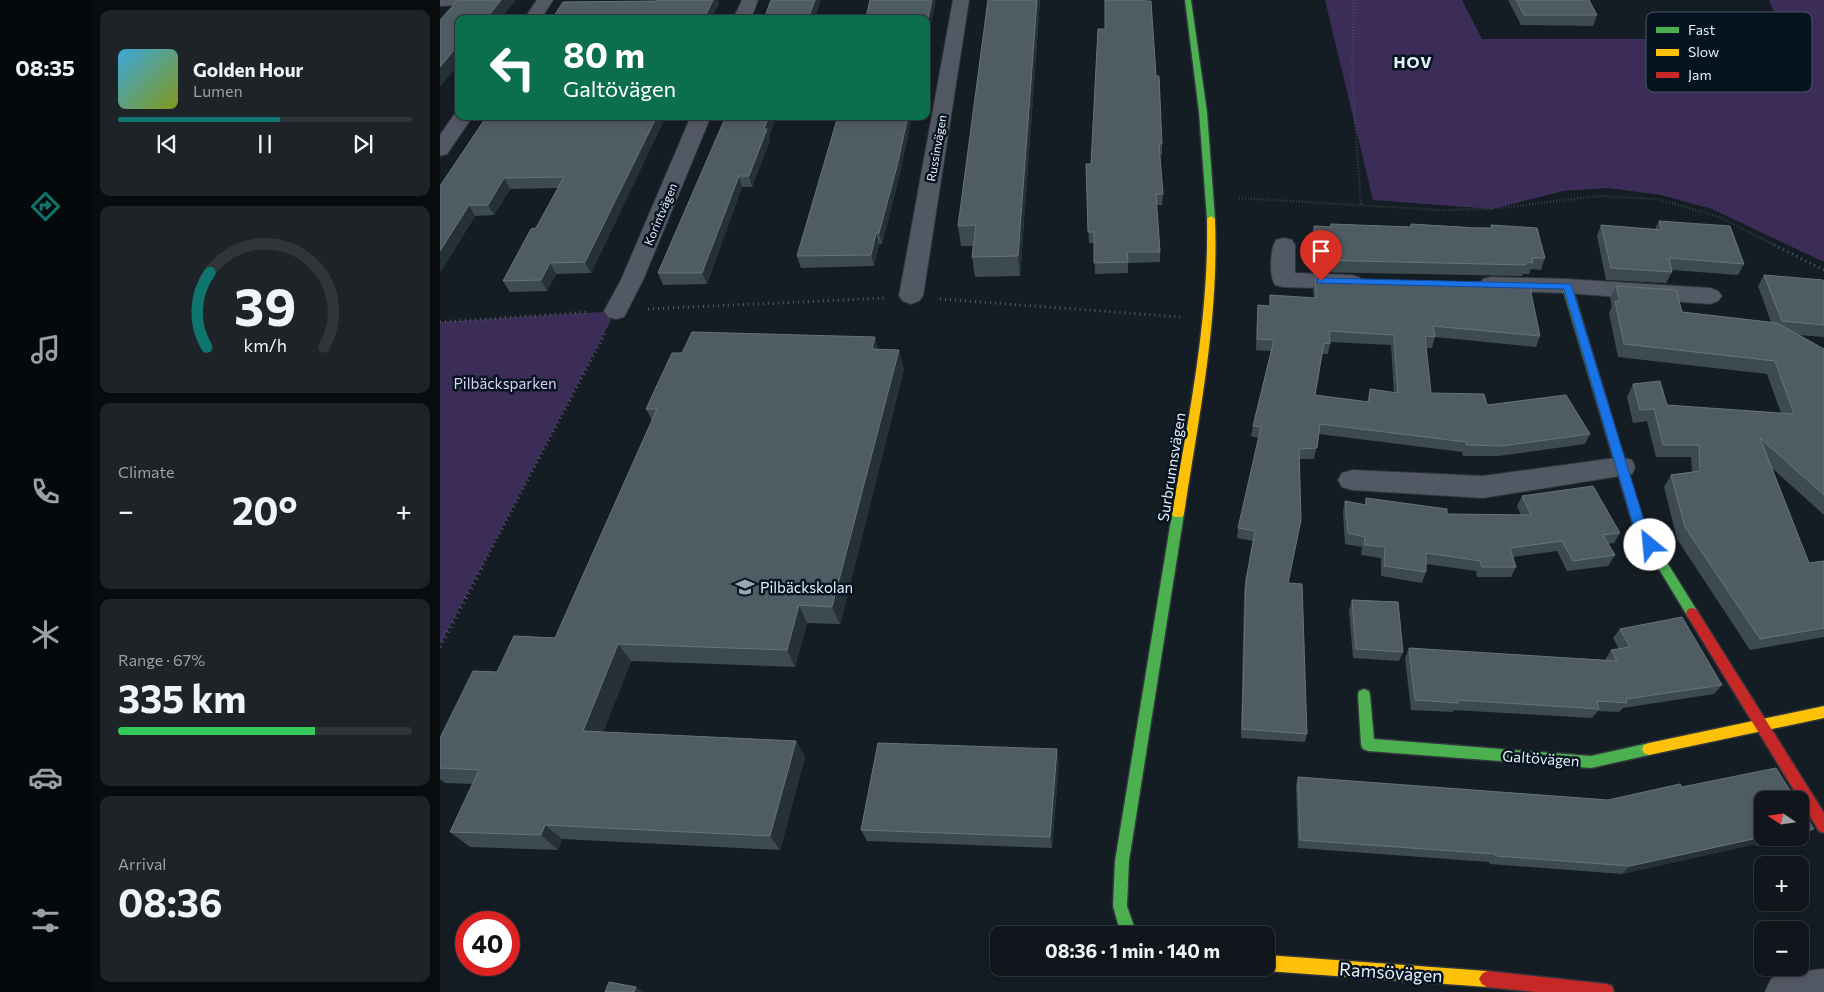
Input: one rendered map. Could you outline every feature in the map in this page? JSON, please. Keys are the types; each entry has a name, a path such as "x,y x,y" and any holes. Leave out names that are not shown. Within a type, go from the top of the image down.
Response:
{"street":[{"path":"440,1 475,0"},
{"path":"535,15 545,0"},
{"path":"744,15 750,0"},
{"name":"Russinvägen","path":"911,296 961,0"},
{"name":"Surbrunnsvägen","path":"1126,926 1120,906 1122,861 1206,345 1212,255 1211,196 1203,112 1188,0"},
{"path":"440,150 460,120"},
{"name":"Korintvägen","path":"616,310 632,280 699,120"},
{"path":"1284,245 1283,280 1371,282"},
{"path":"1469,284 1567,286 1710,296"},
{"path":"1567,286 1640,528 1824,826"},
{"path":"1352,480 1484,487 1622,466"},
{"name":"Galtövägen","path":"1364,695 1368,745 1591,762 1824,712"},
{"name":"Ramsövägen","path":"1275,964 1479,985 1606,992"},
{"path":"1784,992 1824,988"}],"path":[{"path":"1354,0 1352,75 1361,206"},
{"path":"1211,196 1440,210 1492,209 1599,196 1657,199 1717,216 1824,270"},
{"path":"440,322 616,310 911,296 1207,319"},
{"path":"440,647 616,310"}],"green space":[{"path":"1325,0 1462,0 1482,39 1646,39 1646,92 1812,92 1812,12 1774,12 1769,0 1824,0 1824,262 1712,209 1661,195 1608,188 1563,191 1492,209 1373,200"},
{"name":"Pilbäcksparken","path":"616,311 440,645 440,322"}],"building":[{"path":"458,0 501,0 489,15 455,15 455,49 440,67 440,20"},
{"path":"713,0 706,15 555,15 563,2"},
{"path":"771,0 815,0 809,15 765,15"},
{"path":"870,0 932,0 929,15 866,15"},
{"path":"988,0 1037,0 1018,256 972,257 976,225 958,226"},
{"path":"1105,0 1151,1 1156,76 1159,76 1162,144 1159,144 1163,194 1156,194 1160,252 1127,252 1128,262 1094,263 1094,232 1088,232 1086,164 1091,164 1098,29 1105,29"},
{"path":"1516,0 1589,0 1597,15 1524,15"},
{"path":"484,120 655,120 585,262 550,263 541,280 503,281 531,229 536,228 564,177 504,178 488,205 469,205 440,251 440,186"},
{"path":"724,120 767,120 764,129 767,129 749,176 739,176 702,273 658,273"},
{"path":"837,120 907,120 897,166 879,233 876,233 871,255 797,256"},
{"path":"1659,221 1730,226 1744,264 1669,258 1672,272 1611,268 1601,225 1662,230"},
{"path":"1331,224 1411,227 1411,224 1492,228 1491,225 1537,228 1545,258 1532,258 1533,263 1525,262 1526,265 1315,260 1314,226 1331,227"},
{"path":"1764,275 1823,280 1824,325 1782,321"},
{"path":"1315,279 1529,283 1540,336 1433,326 1435,337 1425,336 1431,393 1484,394 1487,405 1566,395 1590,434 1502,446 1467,445 1466,442 1320,424 1317,448 1299,449 1301,520 1288,583 1302,584 1307,734 1242,729 1246,580 1255,531 1238,528 1261,427 1253,426 1274,340 1257,339 1258,305 1270,306 1270,295 1316,298","holes":["1329,331 1394,335 1398,393 1370,389 1369,402 1315,395 1324,343 1330,344"]},
{"path":"1616,286 1676,290 1682,312 1777,323 1824,349 1824,495 1760,438 1809,563 1824,561 1824,628 1760,639 1685,527 1671,475 1700,471 1699,445 1663,445 1654,409 1640,410 1633,384 1660,381 1667,405 1794,414 1775,361 1624,344 1615,301 1620,301"},
{"path":"692,332 875,337 872,349 899,350 832,607 799,605 787,650 618,644 583,731 796,741 770,836 545,825 541,835 450,832 479,770 440,768 440,738 473,671 497,672 514,636 555,638 657,409 646,409 672,353 682,353"},
{"path":"1593,486 1620,533 1603,535 1615,555 1573,561 1562,541 1510,548 1516,567 1482,567 1480,561 1426,553 1426,572 1384,566 1385,547 1364,545 1365,537 1348,533 1345,501 1366,505 1366,498 1447,509 1447,514 1531,515 1522,496"},
{"path":"1352,600 1398,602 1403,652 1356,649"},
{"path":"1682,617 1722,685 1626,699 1627,703 1597,701 1599,709 1458,700 1458,703 1415,700 1409,648 1617,661 1611,650 1630,647 1620,629"},
{"path":"878,743 1057,749 1050,837 861,830"},
{"path":"1776,768 1790,791 1754,791 1754,839 1630,866 1300,840 1298,777 1608,800 1680,784 1682,787"},
{"path":"1809,821 1814,829 1809,830"},
{"path":"609,982 636,987 634,992 605,992"}],"traffic: fast":[{"path":"1188,0 1203,112 1211,219"},
{"path":"1567,286 1640,528 1692,613"},
{"path":"1126,926 1120,906 1122,861 1178,514"},
{"path":"1364,695 1368,745 1591,762 1649,749"}],"traffic: slow":[{"path":"1178,514 1207,335 1212,255 1211,219"},
{"path":"1649,749 1824,712"},
{"path":"1275,964 1487,979"}],"traffic: jam":[{"path":"1692,613 1824,826"},
{"path":"1487,979 1606,992"}],"place":[{"name":"Pilbäckskolan","path":"745,587"}],"district":[{"name":"HOV","path":"1413,61"}],"route":[{"path":"1321,281 1567,286 1640,528 1650,545"}]}
